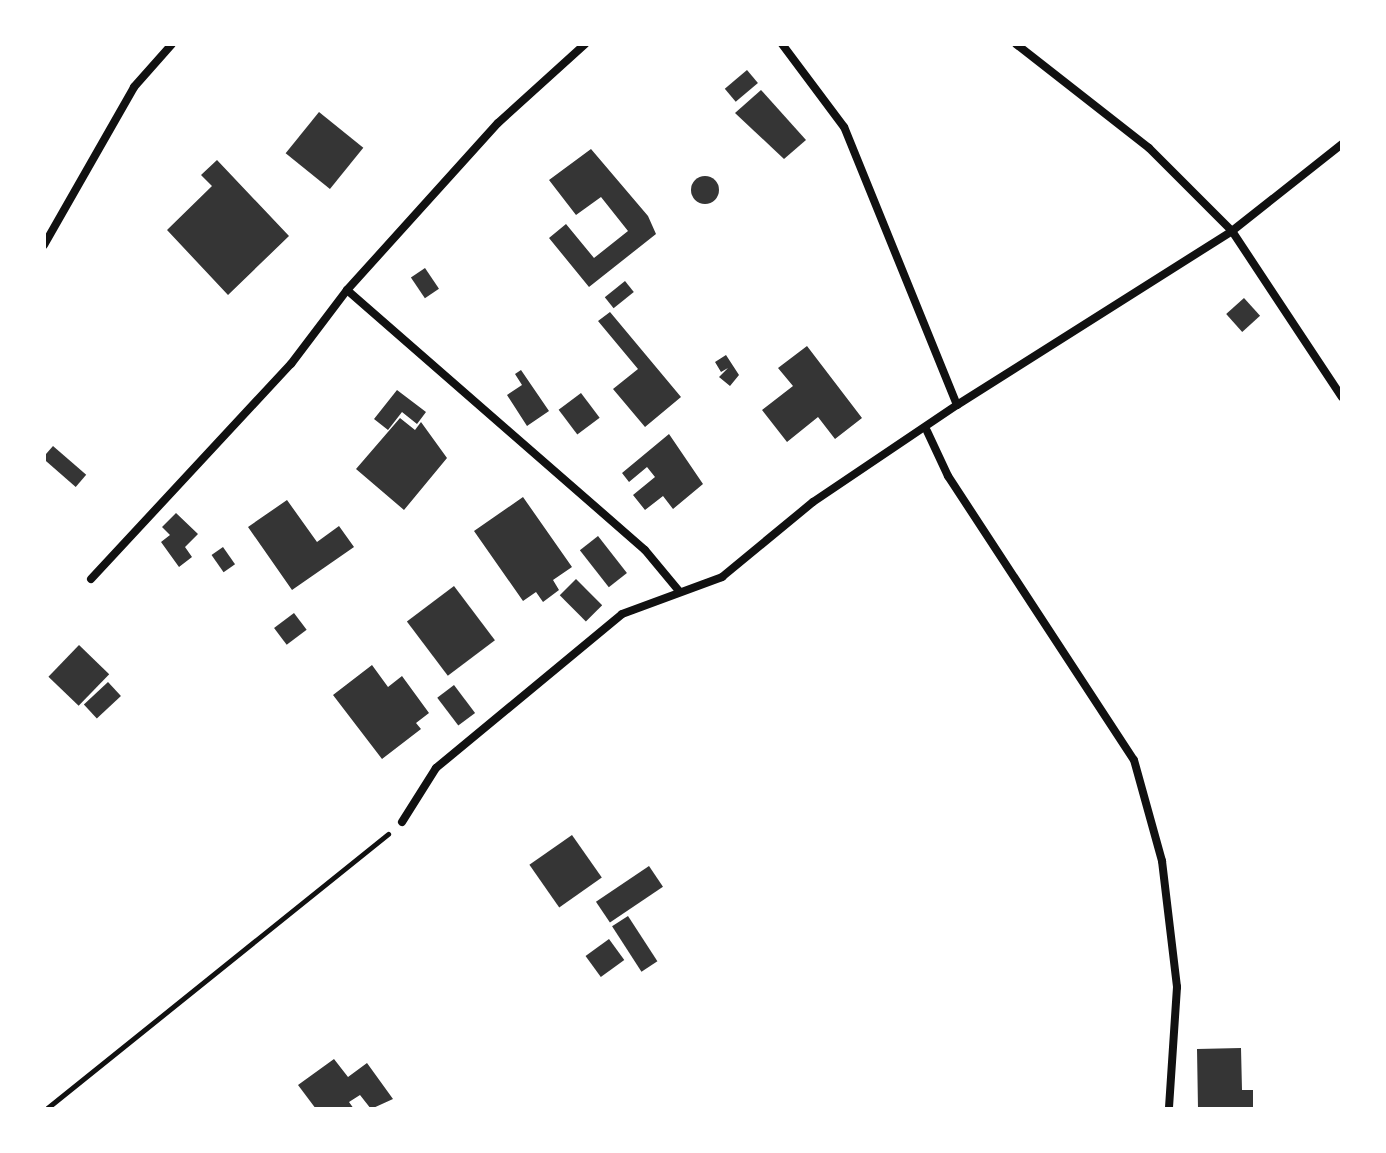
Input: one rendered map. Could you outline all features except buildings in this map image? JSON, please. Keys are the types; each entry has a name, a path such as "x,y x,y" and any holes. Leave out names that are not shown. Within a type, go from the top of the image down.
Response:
{"street":[{"path":"44,245 134,87 172,44"},
{"path":"91,579 291,364 347,290 498,123 585,44"},
{"path":"782,44 844,127 957,405"},
{"path":"1016,44 1149,148 1232,231 1342,397"},
{"path":"402,822 436,768 622,614 722,577 813,502 927,431 957,405 1232,231 1342,144"},
{"path":"347,290 645,550 679,591"},
{"path":"927,431 948,476 1134,760 1162,861 1177,987 1169,1109"}],"path":[{"path":"46,1109 402,822"}]}
